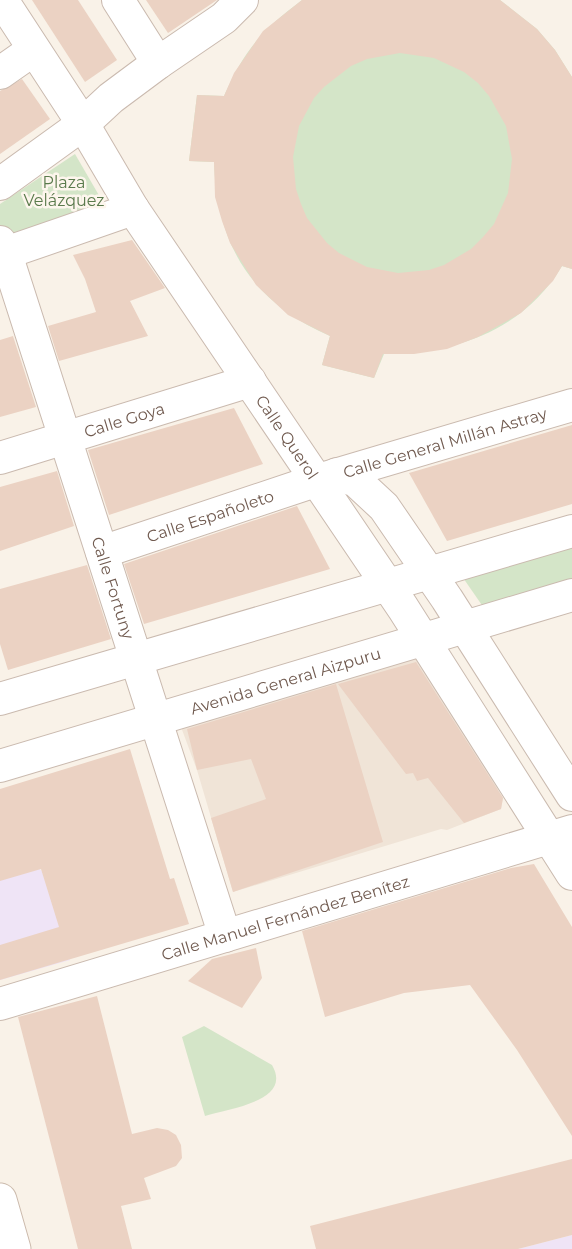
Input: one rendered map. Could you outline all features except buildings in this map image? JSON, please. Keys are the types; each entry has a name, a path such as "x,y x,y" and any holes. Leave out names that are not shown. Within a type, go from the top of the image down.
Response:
{"main road":[{"path":"0,1200 14,1249"}],"street":[{"name":"Calle Querol","path":"2,0 83,124 133,209 250,381 328,477 387,585 560,835 572,874"},
{"path":"118,0 158,63"},
{"path":"0,184 83,124 111,98 158,63 226,6"},
{"path":"0,73 33,50"},
{"path":"2,250 133,209"},
{"name":"Calle Fortuny","path":"2,250 225,936"},
{"name":"Calle Goya","path":"0,458 250,381"},
{"name":"Calle General Millán Astray","path":"328,477 572,405"},
{"name":"Calle Querol","path":"328,477 356,481 384,507 465,627 572,795"},
{"name":"Calle Españoleto","path":"102,552 328,477"},
{"path":"0,698 572,531"},
{"name":"Avenida General Aizpuru","path":"0,766 572,595"},
{"name":"Calle Manuel Fernández Benítez","path":"0,1004 560,835"}],"shaded area":[{"path":"418,650 503,798 501,809 447,830 441,829 233,892 197,770 178,719"},
{"path":"0,841 42,871 70,960 0,980"},
{"path":"572,1235 572,1249 518,1249"}],"green space":[{"path":"302,0 500,0 537,29 555,50 572,77 572,269 562,266 528,307 508,322 485,334 462,343 436,349 384,354 374,378 322,365 330,336 279,306 260,288 244,268 231,245 222,220 214,162 189,161 197,95 224,96 247,53 275,21"},
{"name":"Plaza Velázquez","path":"75,154 104,204 4,240 0,229 0,204"},
{"path":"572,539 572,585 486,611 459,572"},
{"path":"204,1026 272,1065 276,1077 274,1087 267,1095 243,1106 205,1116 182,1037"}]}
